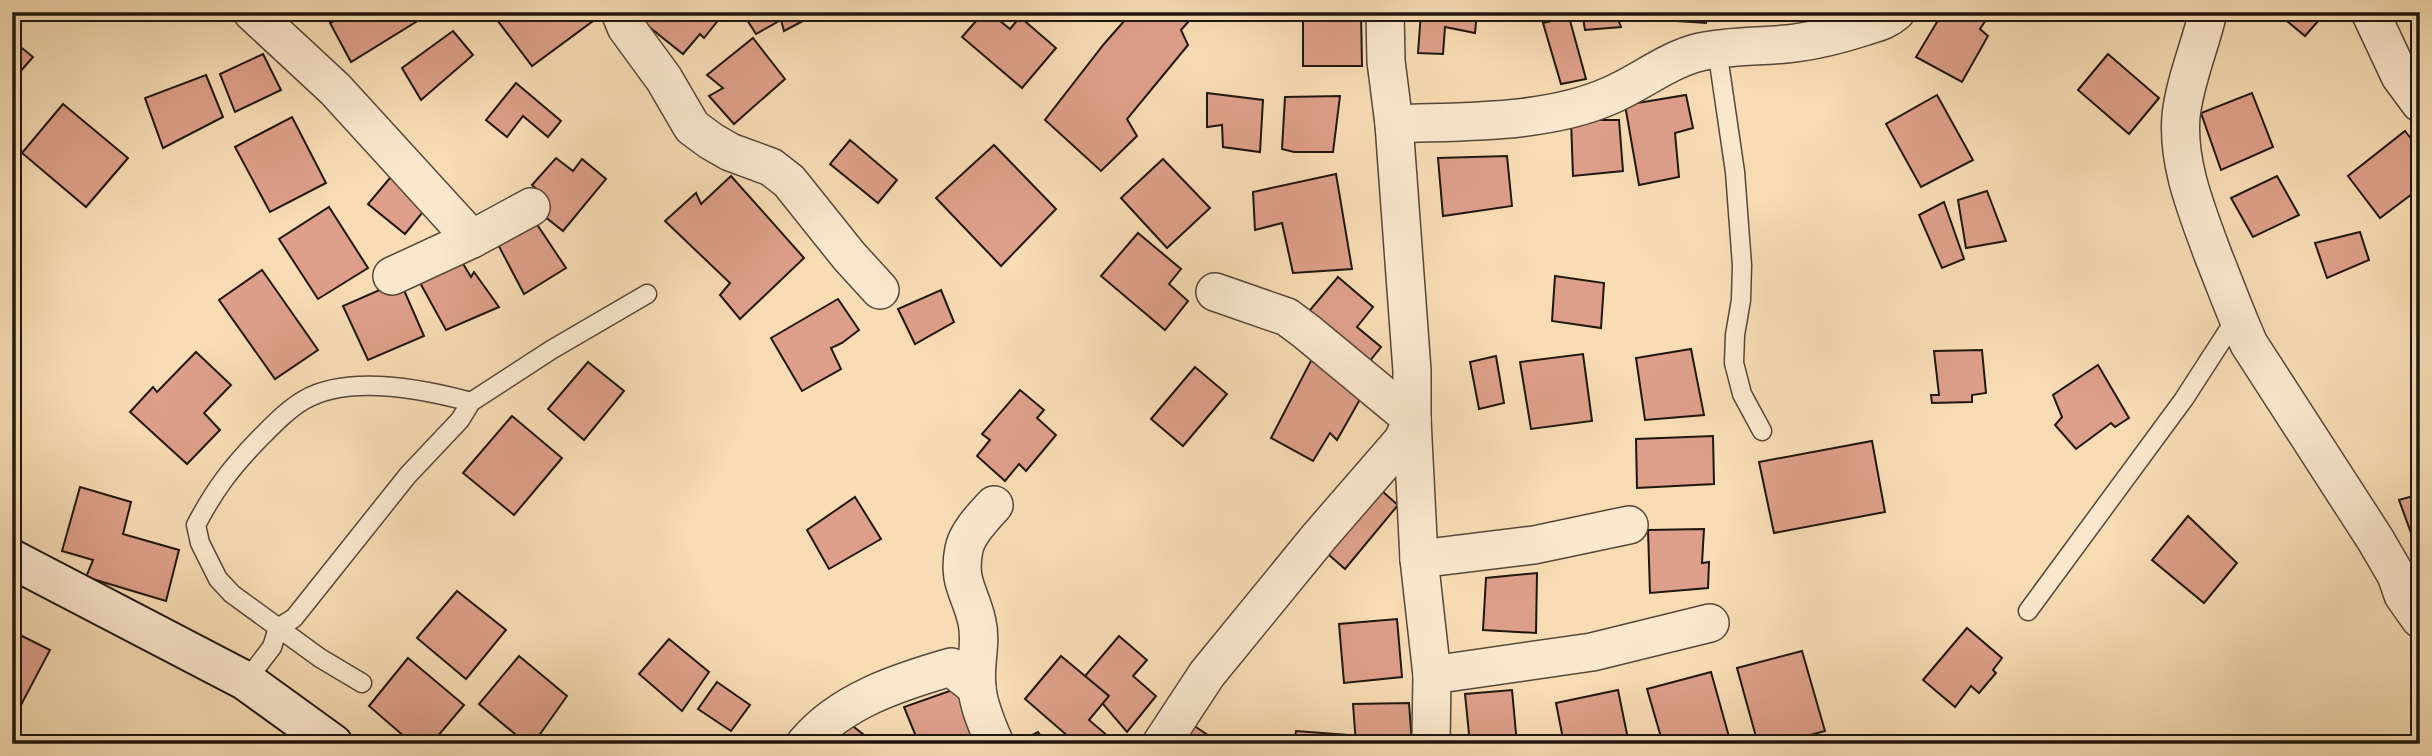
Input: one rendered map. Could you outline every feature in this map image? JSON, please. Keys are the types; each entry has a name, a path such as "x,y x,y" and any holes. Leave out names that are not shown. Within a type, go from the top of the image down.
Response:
{"main road":[{"path":"12,559 246,681 333,744"}],"street":[{"path":"252,12 335,89 472,239"},
{"path":"620,12 626,27 664,79 692,127 730,152 771,167 789,181 880,290"},
{"path":"1385,12 1386,61 1394,124 1412,370 1419,559 1432,675 1431,744"},
{"path":"1394,124 1511,118 1576,107 1610,96 1687,57 1717,49 1795,43 1841,34 1888,20 1896,12"},
{"path":"2208,12 2183,99 2183,156 2189,190 2249,344 2414,601"},
{"path":"2370,12 2400,76 2420,103"},
{"path":"392,276 472,239 531,207"},
{"path":"1215,292 1287,317 1412,419"},
{"path":"1161,744 1207,674 1319,537 1404,440 1412,419"},
{"path":"994,505 964,545 961,569 963,586 977,620 979,639 976,688 995,744"},
{"path":"1419,559 1534,545 1629,525"},
{"path":"1432,675 1592,652 1710,623"},
{"path":"805,744 829,720 845,709 927,674 951,667 976,688"}],"lane":[{"path":"1717,49 1735,172 1742,265 1734,363 1742,394 1762,430"},
{"path":"246,681 272,647 278,628 294,618 408,475 460,420 471,402 551,350 647,294"},
{"path":"2028,611 2184,398 2237,317"},
{"path":"362,683 320,658 232,594 218,579 200,543 196,524 218,485 233,466 289,410 306,399 336,388 358,385 449,396 471,402"}],"building":[{"path":"350,12 432,12 351,62 330,23"},
{"path":"491,12 586,12 593,21 532,66"},
{"path":"651,12 713,12 720,18 704,38 700,34 683,54 643,22"},
{"path":"742,12 820,12 784,31 781,20 756,34"},
{"path":"984,12 989,12 1010,29 1020,17 1056,48 1022,88 962,37"},
{"path":"1132,12 1197,12 1181,30 1188,45 1127,119 1137,136 1101,171 1045,120"},
{"path":"1303,12 1361,12 1362,66 1303,66"},
{"path":"1421,12 1477,12 1475,33 1445,27 1443,54 1418,53"},
{"path":"1582,12 1639,12 1640,15 1617,17 1621,27 1585,30"},
{"path":"1663,12 1707,12 1706,23 1662,20"},
{"path":"1943,12 1991,12 1980,29 1988,36 1962,82 1916,57"},
{"path":"2276,12 2326,12 2305,36"},
{"path":"1569,17 1586,79 1561,84 1543,23"},
{"path":"453,31 473,55 421,100 402,68"},
{"path":"753,38 785,79 734,124 709,96 723,88 707,75"},
{"path":"12,40 33,57 12,81"},
{"path":"263,54 281,90 235,112 220,74"},
{"path":"2108,54 2159,98 2129,134 2078,90"},
{"path":"206,75 223,117 163,148 145,98"},
{"path":"516,83 561,121 548,137 523,116 507,137 486,120"},
{"path":"1207,93 1263,100 1260,152 1223,147 1222,125 1207,127"},
{"path":"2252,93 2273,147 2221,170 2201,113"},
{"path":"1686,95 1693,128 1675,133 1679,177 1639,185 1625,105"},
{"path":"1937,95 1973,160 1921,187 1886,124"},
{"path":"1340,96 1333,152 1294,152 1282,149 1285,97"},
{"path":"63,104 128,158 86,207 22,153"},
{"path":"292,117 326,183 270,212 235,147"},
{"path":"1571,120 1619,120 1623,171 1573,176"},
{"path":"2405,131 2420,150 2420,188 2380,218 2348,176"},
{"path":"850,140 897,180 878,203 830,164"},
{"path":"994,145 1056,209 1001,266 936,198"},
{"path":"1507,156 1512,206 1443,216 1438,158"},
{"path":"556,158 573,171 582,159 606,179 563,231 534,208 544,196 532,185"},
{"path":"1163,159 1210,208 1167,248 1121,198"},
{"path":"395,172 431,202 405,234 368,204"},
{"path":"1336,174 1352,269 1293,273 1282,223 1255,230 1253,192"},
{"path":"731,176 804,258 740,319 720,295 730,283 665,221 696,193 701,204"},
{"path":"2277,176 2299,215 2253,237 2231,198"},
{"path":"1987,191 2006,241 1966,248 1958,200"},
{"path":"1944,202 1964,259 1942,268 1919,215"},
{"path":"329,207 368,268 318,299 279,239"},
{"path":"510,221 519,235 536,223 566,268 524,294 492,233"},
{"path":"2360,232 2369,260 2327,278 2315,243"},
{"path":"1138,233 1181,269 1169,284 1188,301 1165,330 1101,276"},
{"path":"462,262 471,277 474,272 499,307 446,330 419,281"},
{"path":"262,270 318,350 275,379 219,300"},
{"path":"1555,276 1604,283 1601,328 1552,321"},
{"path":"1338,277 1373,307 1357,327 1381,347 1365,367 1304,317"},
{"path":"400,281 424,336 368,360 343,306"},
{"path":"941,290 954,322 915,344 898,309"},
{"path":"838,299 859,330 831,348 841,369 802,391 771,338"},
{"path":"1691,349 1704,415 1645,420 1636,358"},
{"path":"1982,350 1986,393 1972,395 1972,402 1932,403 1931,395 1939,395 1934,351"},
{"path":"196,352 231,385 204,413 220,430 187,464 130,412 153,387 157,392"},
{"path":"1315,353 1363,394 1337,440 1330,433 1313,461 1271,438"},
{"path":"1583,354 1592,421 1531,429 1520,362"},
{"path":"1496,356 1504,403 1479,409 1470,362"},
{"path":"588,362 624,391 584,440 548,409"},
{"path":"2098,365 2129,418 2115,427 2111,423 2076,449 2055,425 2062,417 2053,395"},
{"path":"1195,367 1227,394 1183,446 1151,419"},
{"path":"1020,390 1044,410 1037,418 1056,435 1026,471 1019,464 1005,481 977,456 990,440 982,434"},
{"path":"512,416 562,458 514,515 463,473"},
{"path":"1713,436 1714,484 1637,488 1636,439"},
{"path":"1872,441 1885,512 1774,533 1759,462"},
{"path":"1374,484 1398,505 1345,569 1321,548"},
{"path":"80,487 131,502 123,534 179,550 166,601 86,577 93,560 62,551"},
{"path":"2420,494 2420,551 2418,552 2399,500"},
{"path":"855,497 881,539 829,569 807,530"},
{"path":"2188,516 2237,563 2204,603 2152,560"},
{"path":"1704,529 1702,563 1709,562 1708,588 1650,593 1648,530"},
{"path":"1537,573 1536,633 1483,630 1486,578"},
{"path":"457,591 506,630 466,679 417,638"},
{"path":"1397,619 1402,677 1344,683 1339,624"},
{"path":"1967,628 2002,658 1993,670 1996,673 1979,693 1971,686 1955,707 1923,680"},
{"path":"12,631 50,650 12,722"},
{"path":"1119,636 1147,660 1133,676 1156,696 1127,732 1103,704 1085,676"},
{"path":"669,639 709,672 682,711 639,674"},
{"path":"1802,651 1825,731 1777,744 1758,744 1737,668"},
{"path":"519,656 567,696 533,744 527,744 479,704"},
{"path":"1061,656 1109,696 1089,720 1109,737 1103,744 1077,744 1025,699"},
{"path":"408,658 464,705 431,744 413,744 369,706"},
{"path":"1711,672 1731,744 1663,744 1647,689"},
{"path":"717,682 750,705 731,731 698,709"},
{"path":"961,687 984,740 972,744 919,744 904,707"},
{"path":"1512,690 1517,744 1470,744 1465,694"},
{"path":"1618,690 1629,744 1564,744 1556,703"},
{"path":"1409,703 1412,744 1356,744 1353,704"},
{"path":"849,723 869,739 865,744 832,744"},
{"path":"1193,725 1221,744 1183,744"},
{"path":"1296,731 1348,735 1348,744 1286,744 1294,743"},
{"path":"1038,732 1047,744 1015,744"}]}
